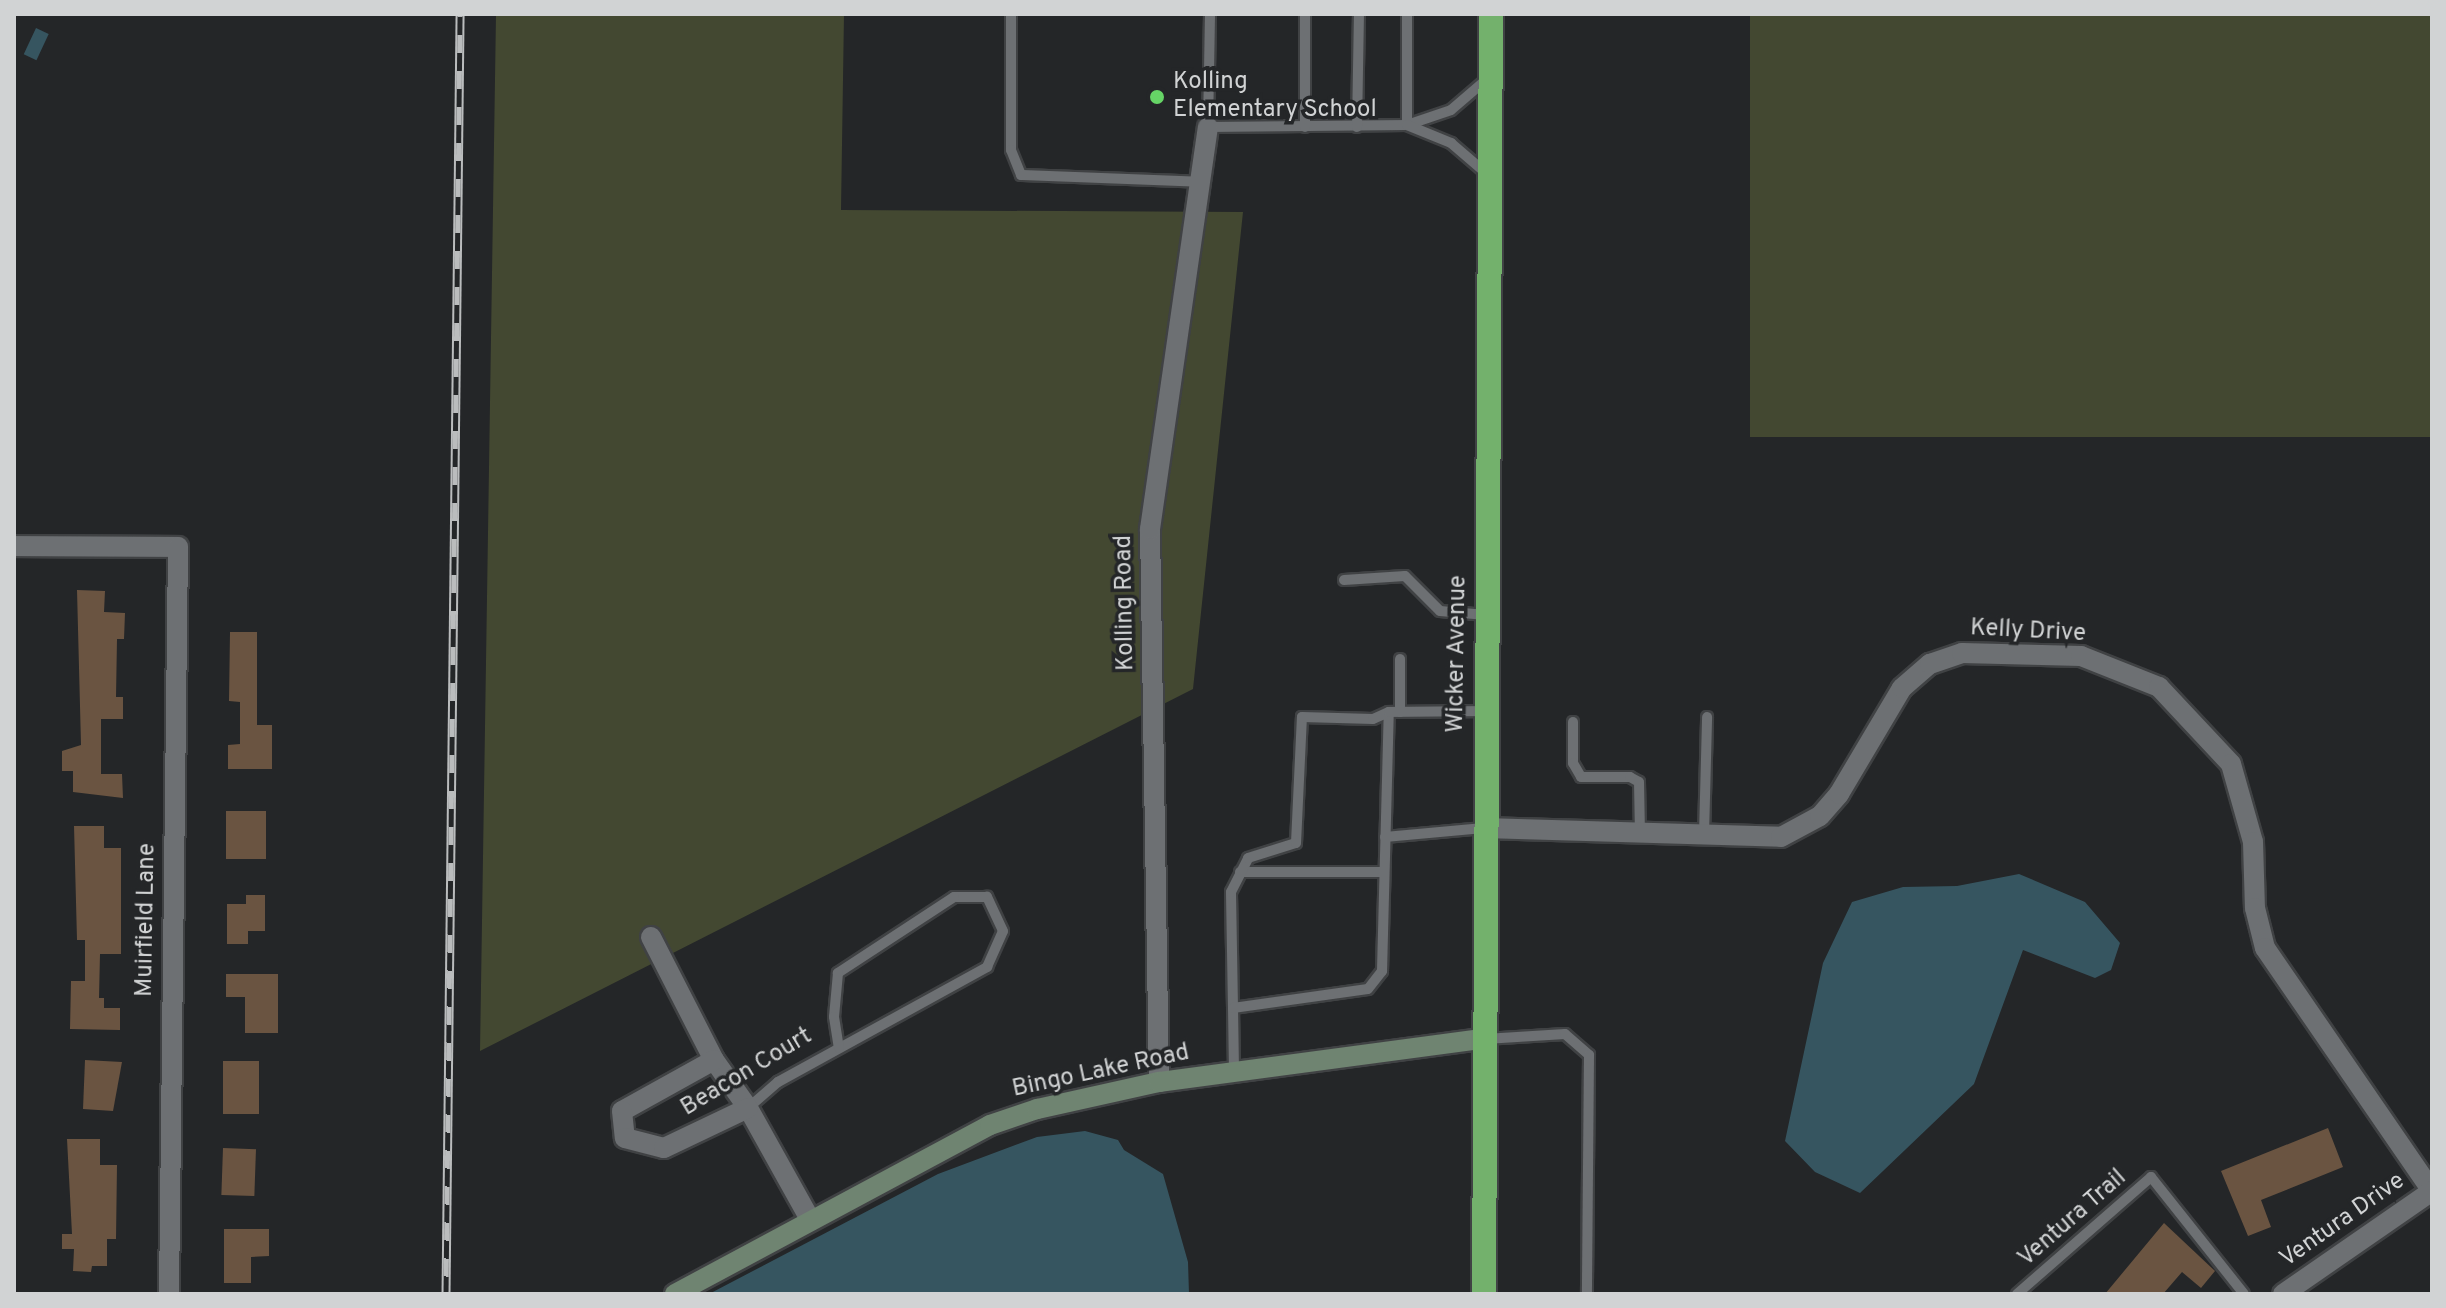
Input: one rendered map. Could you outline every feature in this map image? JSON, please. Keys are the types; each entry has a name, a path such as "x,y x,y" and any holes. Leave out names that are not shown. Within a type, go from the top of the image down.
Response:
{"highway":[{"name":"Wicker Avenue","path":"1484,1294 1484,828 1491,14"}],"street":[{"name":"Kolling Road","path":"1159,1082 1150,529 1208,127"},
{"name":"Muirfield Lane","path":"14,546 178,547 169,1294"},
{"name":"Kelly Drive","path":"1484,828 1781,837 1820,816 1839,794 1902,688 1930,664 1951,656 1994,652 2081,656 2159,687 2231,764 2253,842 2255,908 2265,948 2432,1191"},
{"path":"651,937 714,1060 748,1108 811,1221"},
{"name":"Bingo Lake Road","path":"675,1294 990,1125 1159,1082 1483,1039"},
{"name":"Beacon Court","path":"714,1060 622,1111 625,1138 664,1148 748,1108"},
{"name":"Ventura Drive","path":"2290,1292 2432,1191"}],"lane":[{"path":"1011,14 1011,150 1021,175 1201,182"},
{"path":"1210,14 1208,127 1407,125 1451,110 1491,76"},
{"path":"1305,14 1305,127"},
{"path":"1357,127 1359,14"},
{"path":"1407,14 1407,125"},
{"path":"1407,125 1451,143 1490,176"},
{"path":"1344,580 1405,576 1440,611 1486,615"},
{"path":"1233,1008 1368,989 1382,971 1385,837 1400,659"},
{"path":"1234,1071 1228,927 1231,892 1248,858 1296,843 1302,717 1373,719 1394,712 1485,711"},
{"path":"1704,837 1707,717"},
{"path":"1573,722 1573,763 1581,777 1630,777 1639,782 1640,835"},
{"path":"1385,837 1484,828"},
{"path":"1240,872 1384,872"},
{"name":"Beacon Court","path":"748,1108 778,1082 987,967 1003,931 987,897 954,897 838,973 834,1017 839,1048"},
{"path":"1483,1039 1565,1034 1589,1055 1587,1294"},
{"name":"Ventura Trail","path":"2017,1294 2151,1177 2244,1294"}],"green space":[{"path":"496,14 844,14 841,210 1243,212 1193,689 480,1051"},
{"path":"1750,14 2432,14 2432,437 1750,437"}],"water":[{"path":"36,28 49,34 36,60 24,54"},
{"path":"2019,874 2085,902 2120,943 2111,970 2095,978 2023,950 1974,1084 1860,1193 1815,1172 1785,1141 1823,963 1852,902 1903,887 1957,886"},
{"path":"1085,1131 1118,1140 1124,1150 1163,1174 1188,1262 1189,1294 709,1294 938,1174 1037,1137"}],"building":[{"path":"77,590 105,591 104,612 125,613 124,639 117,639 116,697 123,697 123,719 101,719 101,774 122,774 123,798 73,792 73,771 62,771 62,751 81,745"},
{"path":"230,632 257,632 257,725 272,725 272,769 228,769 228,745 240,744 240,702 229,701"},
{"path":"226,811 266,811 266,859 226,859"},
{"path":"74,826 104,826 104,848 121,848 121,954 100,954 99,998 104,998 104,1008 120,1008 120,1030 70,1029 71,981 85,981 85,940 77,940"},
{"path":"246,895 265,895 265,931 248,931 248,944 227,944 227,904 246,904"},
{"path":"226,974 278,974 278,1033 245,1033 245,997 226,997"},
{"path":"85,1060 122,1062 113,1111 83,1109"},
{"path":"223,1061 259,1061 259,1114 223,1114"},
{"path":"2328,1128 2343,1167 2261,1200 2271,1227 2248,1236 2221,1171"},
{"path":"67,1139 100,1139 100,1165 117,1165 116,1239 107,1239 107,1266 92,1266 91,1272 73,1271 74,1249 62,1249 62,1234 72,1234"},
{"path":"223,1148 256,1149 254,1196 221,1195"},
{"path":"2164,1223 2215,1271 2201,1288 2182,1272 2163,1294 2105,1294"},
{"path":"224,1229 269,1229 269,1256 251,1257 251,1283 224,1283"}],"railway":[{"path":"446,1294 460,14"}],"place":[{"name":"Kolling Elementary School","path":"1157,97"}]}
